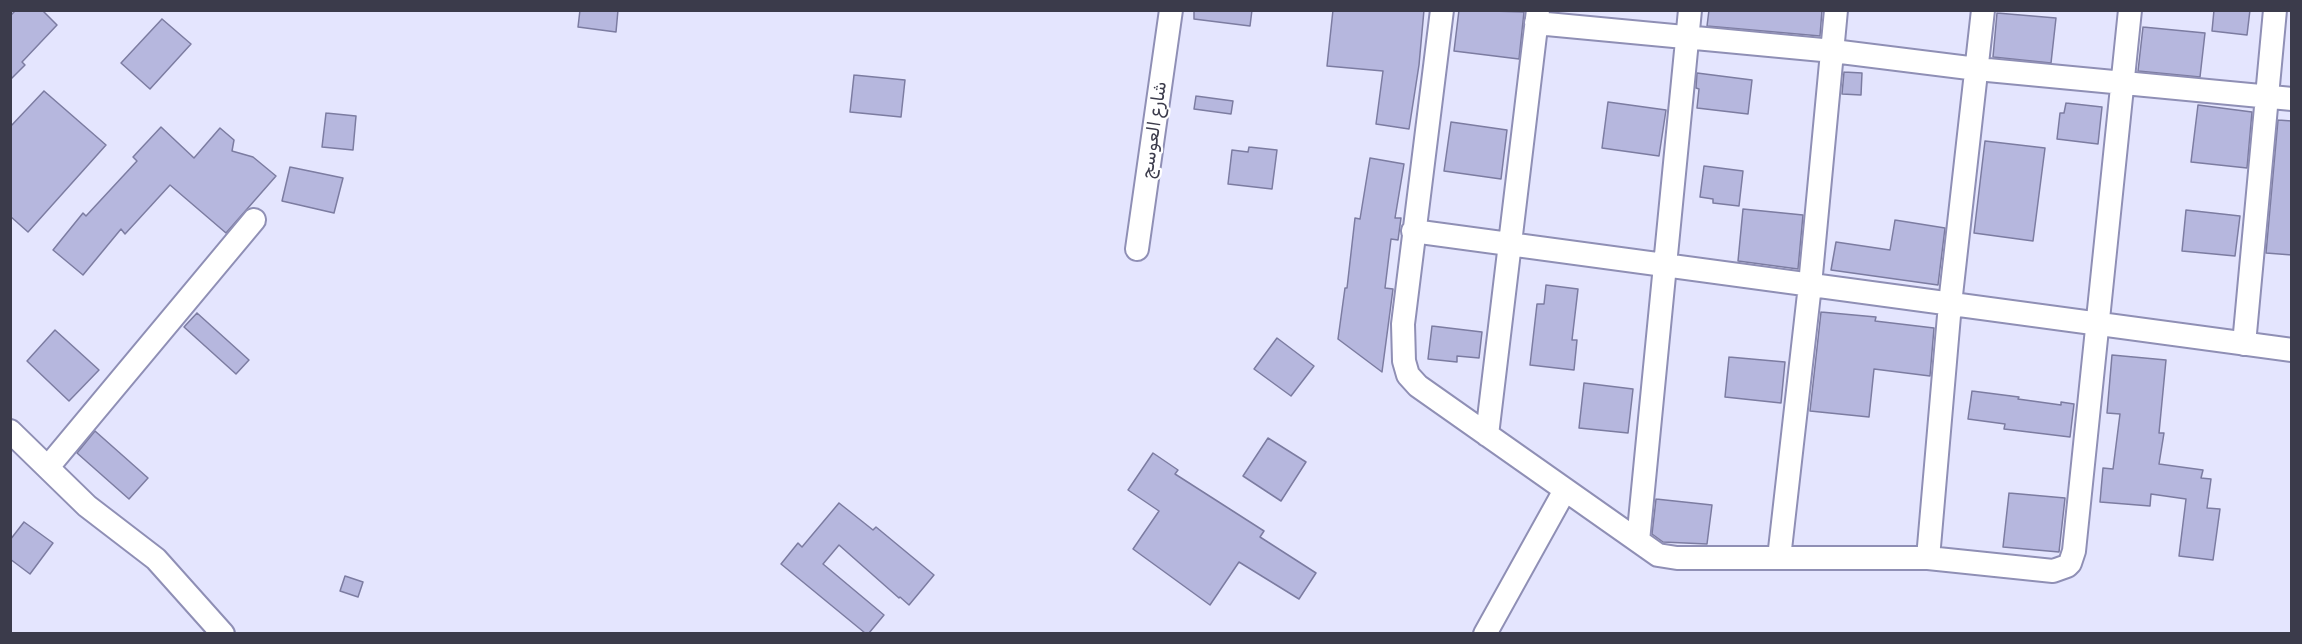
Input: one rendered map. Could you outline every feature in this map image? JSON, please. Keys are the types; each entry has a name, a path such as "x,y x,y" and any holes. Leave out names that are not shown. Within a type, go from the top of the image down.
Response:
{"street":[{"name":"شارع العوسج","path":"1137,249 1171,10"},
{"path":"1442,10 1402,334 1404,361 1408,375 1418,386 1638,542 1667,558 1928,558 2053,571 2070,563 2074,552 2130,10"},
{"path":"1638,542 1690,10"},
{"path":"1779,558 1810,285 1836,10"},
{"path":"1928,558 1950,304 1983,10"},
{"path":"2244,344 2275,10"},
{"path":"1487,435 1537,17 1688,38 1833,51 1977,69 2292,99"},
{"path":"48,467 255,220"},
{"path":"1413,231 2292,350"},
{"path":"10,431 87,506 156,559 223,633"},
{"path":"1485,633 1565,490"}],"building":[{"path":"16,10 42,10 57,25 22,62 25,65 10,80 10,16"},
{"path":"580,10 618,10 616,32 578,27"},
{"path":"1194,10 1252,10 1250,26 1194,19"},
{"path":"1333,10 1424,10 1419,65 1409,129 1376,124 1383,71 1327,66"},
{"path":"1459,10 1524,12 1519,59 1454,51"},
{"path":"1709,10 1822,10 1820,36 1707,26"},
{"path":"2214,10 2250,10 2247,35 2212,31"},
{"path":"1997,13 2056,18 2051,63 1993,57"},
{"path":"162,19 191,44 150,89 121,63"},
{"path":"2143,27 2205,33 2200,77 2138,71"},
{"path":"1844,72 1862,73 1861,95 1842,94"},
{"path":"1697,73 1752,80 1748,114 1697,108 1699,89 1696,88"},
{"path":"854,75 905,80 901,117 850,112"},
{"path":"44,91 106,145 28,232 10,216 10,127"},
{"path":"1196,96 1233,101 1231,114 1194,109"},
{"path":"1608,102 1666,110 1659,156 1602,148"},
{"path":"2066,103 2102,107 2098,144 2057,139 2060,113 2064,113"},
{"path":"2198,105 2252,112 2247,168 2191,162"},
{"path":"326,113 356,116 353,150 322,147"},
{"path":"2278,120 2292,121 2292,255 2266,253"},
{"path":"1451,122 1507,130 1501,179 1444,171"},
{"path":"161,127 194,158 220,128 234,140 232,151 253,157 276,176 226,233 170,185 125,234 121,229 83,275 53,250 83,213 86,216 137,161 133,157"},
{"path":"1985,141 2045,148 2033,241 1974,233"},
{"path":"1249,147 1277,150 1272,189 1228,184 1232,150 1248,152"},
{"path":"1370,158 1404,164 1395,218 1401,218 1398,240 1391,239 1385,288 1393,289 1382,372 1338,339 1345,288 1347,288 1355,218 1360,219"},
{"path":"1704,166 1743,171 1739,206 1713,203 1713,199 1700,197"},
{"path":"290,167 343,178 334,213 282,201"},
{"path":"1743,209 1803,215 1798,269 1738,261"},
{"path":"2186,210 2240,216 2235,256 2182,251"},
{"path":"1895,220 1945,228 1938,285 1831,270 1836,242 1890,250"},
{"path":"1546,285 1578,289 1572,340 1577,340 1574,370 1530,365 1537,304 1544,304"},
{"path":"1821,312 1876,317 1875,321 1934,328 1930,376 1874,369 1869,417 1810,411"},
{"path":"197,313 249,360 236,374 184,327"},
{"path":"1432,326 1482,332 1479,358 1457,356 1457,362 1428,359"},
{"path":"55,330 99,370 69,401 27,361"},
{"path":"1277,338 1314,366 1291,396 1254,369"},
{"path":"2112,355 2166,360 2159,433 2164,433 2159,464 2203,470 2201,478 2211,479 2207,508 2220,509 2213,560 2179,556 2186,499 2151,494 2150,506 2100,502 2103,468 2113,469 2120,414 2107,413"},
{"path":"1729,357 1785,362 1781,403 1725,397"},
{"path":"1584,383 1633,389 1628,433 1579,428"},
{"path":"1972,391 2061,405 2061,402 2074,404 2070,437 2004,429 2005,424 1968,419"},
{"path":"95,431 148,478 129,499 77,453"},
{"path":"1268,438 1306,462 1281,501 1243,476"},
{"path":"1153,453 1178,470 1175,474 1264,531 1260,537 1316,573 1299,599 1239,562 1210,605 1133,549 1159,511 1128,490"},
{"path":"2009,493 2065,498 2059,552 2003,547"},
{"path":"1656,499 1712,505 1707,544 1663,542 1652,534"},
{"path":"839,503 873,530 876,527 934,575 909,605 839,545 823,564 884,615 869,633 865,633 781,564 798,543 802,547"},
{"path":"24,522 53,543 30,574 10,559 10,540"},
{"path":"345,576 363,582 358,597 340,591"}]}
